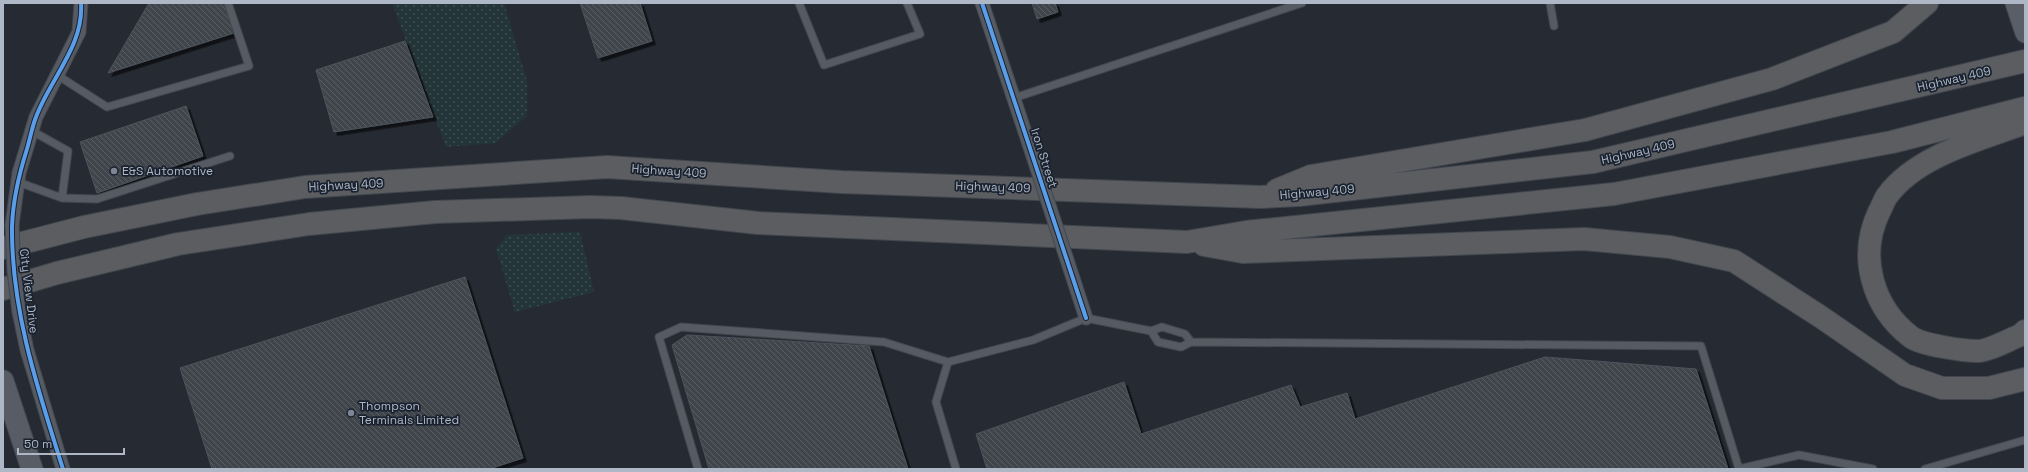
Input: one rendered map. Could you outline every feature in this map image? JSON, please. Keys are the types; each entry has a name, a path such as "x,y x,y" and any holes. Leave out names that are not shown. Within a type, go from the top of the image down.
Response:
{"highway":[{"path":"1260,197 1311,176 1585,130 1772,79 1893,32 1927,3"},
{"path":"2002,68 2025,58"},
{"name":"Highway 409","path":"3,248 84,227 189,205 305,187 607,167 841,182 1260,197 1307,194 1593,162 2002,68 2025,61"},
{"path":"1187,242 1246,232 1614,194 1892,142 2025,108"},
{"path":"2025,123 1944,153 1910,173 1887,196 1873,224 1868,256 1875,291 1891,317 1912,338 1943,347 1980,351 2021,335 2025,331"},
{"path":"3,289 57,273 178,244 309,224 435,212 590,207 621,208 758,223 1187,242 1243,252 1584,239 1670,247 1734,261 1821,316 1905,375 1942,388 1989,388 2025,379"}],"main road":[{"path":"3,381 32,469"}],"street":[{"name":"City View Drive","path":"63,469 29,357 19,312 14,271 12,225 18,182 36,117 79,32 81,3"},
{"name":"Iron Street","path":"982,3 1086,318"}],"lane":[{"path":"57,76 107,107 248,66 228,3"},
{"path":"799,3 824,65 920,34 907,3"},
{"path":"1014,98 1302,3"},
{"path":"1550,3 1554,26"},
{"path":"32,130 68,151 62,198"},
{"path":"18,182 62,198 97,199 230,156"},
{"path":"698,469 659,337 681,327 884,342 948,362 1033,340 1086,318 1151,331 1162,327 1185,334 1191,342"},
{"path":"1151,331 1158,342 1181,347 1191,342 1701,346 1739,469 1799,455 1873,469"},
{"path":"948,362 936,402 956,469"},
{"path":"1925,469 2025,440"}],"shaded area":[{"path":"392,3 504,3 527,81 527,116 495,143 446,147"},
{"path":"580,232 594,292 515,312 496,249 506,235"}],"building":[{"path":"149,3 224,3 234,33 108,73"},
{"path":"580,3 640,3 652,41 598,58"},
{"path":"1032,3 1055,3 1058,12 1037,19"},
{"path":"405,41 433,117 334,132 316,70"},
{"path":"186,106 203,156 97,193 80,142"},
{"name":"Thompson Terminals Limited","path":"465,277 523,458 489,469 212,469 180,368"},
{"path":"687,335 869,346 908,469 709,469 672,345"},
{"path":"1545,357 1696,369 1728,469 987,469 976,434 1124,382 1141,434 1291,385 1300,407 1347,393 1355,419"}],"cycle path":[{"path":"63,469 44,410 21,319 16,288 12,226 17,187 33,125 49,89 72,48 81,19 81,3"},
{"path":"982,3 1086,318"}],"place":[{"name":"E&S Automotive","path":"114,171"},
{"name":"Thompson Terminals Limited","path":"351,413"}]}
